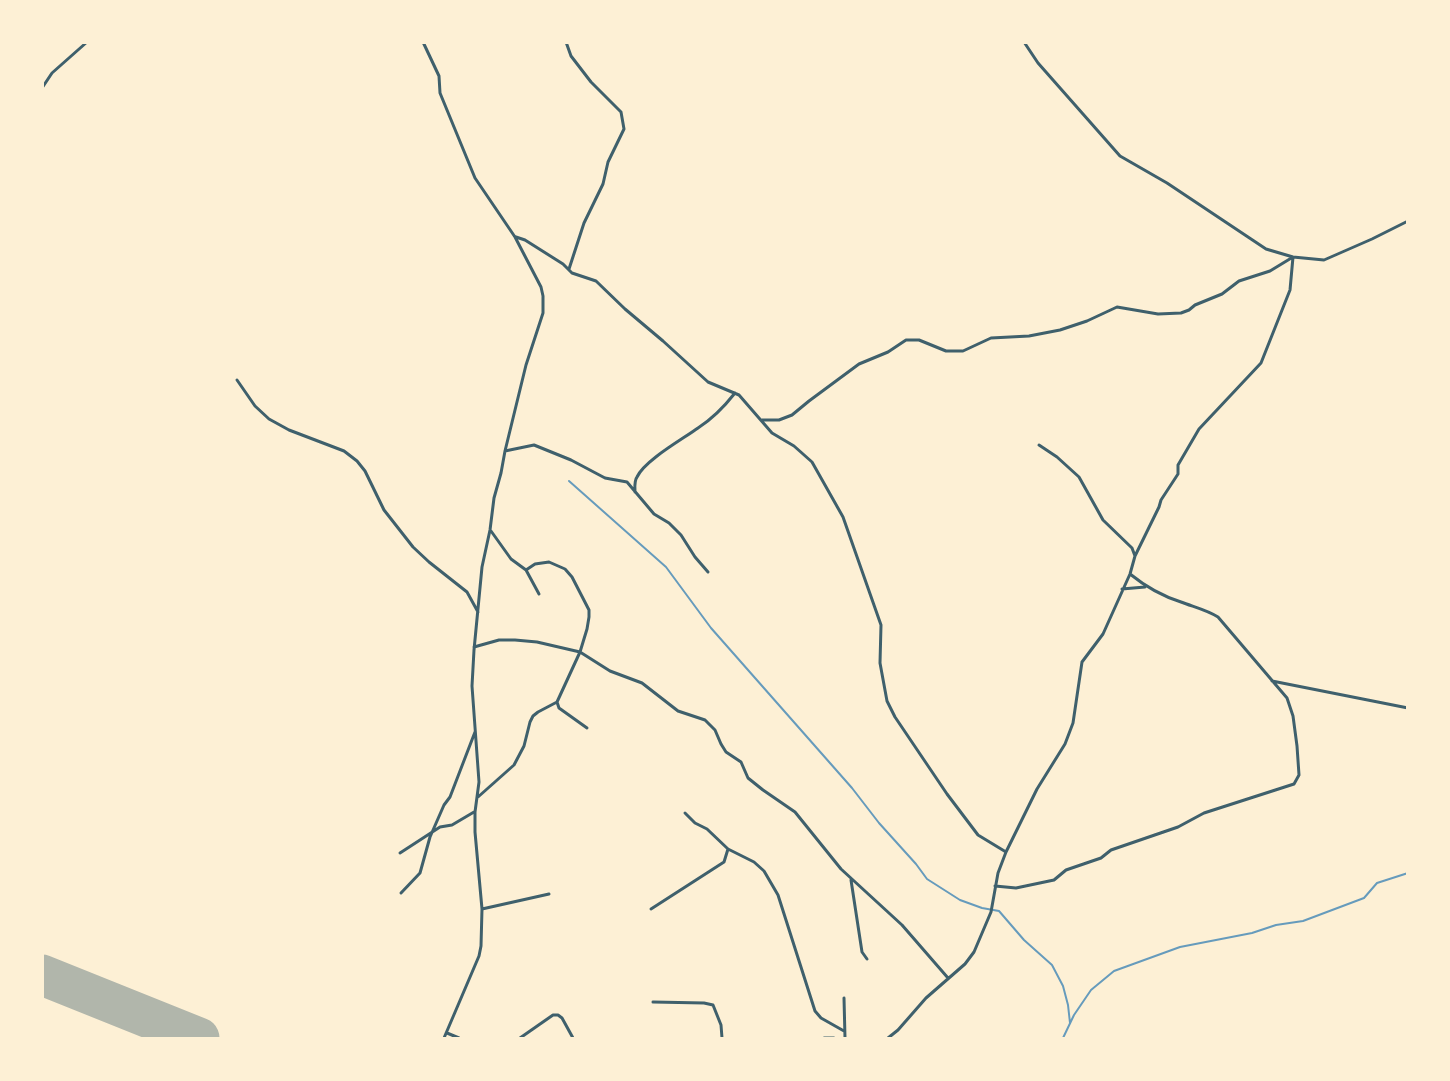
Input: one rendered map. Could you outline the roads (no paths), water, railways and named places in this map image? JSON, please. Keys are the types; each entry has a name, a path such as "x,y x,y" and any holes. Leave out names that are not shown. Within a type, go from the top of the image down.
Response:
{"street":[{"path":"42,88 49,78 71,56 88,42"},
{"path":"422,42 439,76 440,93 474,178 515,237 541,287 543,296 543,313 526,365 504,451 502,473 494,498 490,530 482,567 472,686 479,782 475,812 482,909 480,951 444,1038"},
{"path":"566,42 571,56 591,82 621,112 624,129 608,162 603,184 584,224 569,269"},
{"path":"1024,42 1038,62 1120,156 1166,183 1266,249 1293,257 1324,260 1408,221"},
{"path":"42,79 49,78"},
{"path":"515,237 525,240 569,269 572,273 596,281 708,382 735,393 744,400 772,433 794,446 812,462 843,517 881,625 880,666 887,701 895,717 947,794 978,835 1006,852"},
{"path":"762,420 779,420 792,415 860,364 888,352 906,340 919,340 946,351 963,351 990,338 1029,336 1060,330 1087,321 1117,307 1158,314 1181,313 1218,296 1239,281 1270,271 1293,257"},
{"path":"888,1038 898,1030 926,998 971,957 994,903 995,886 1006,852 1037,789 1065,744 1075,713 1082,662 1103,634 1122,588 1130,574 1135,556 1160,506 1161,500 1178,474 1178,465 1199,429 1260,363 1290,290 1293,257"},
{"path":"543,296 548,297"},
{"path":"237,380 255,406 269,419 289,430 344,450 357,461 365,471 384,510 413,547 467,592 478,612"},
{"path":"635,493 636,477 642,470 675,442 697,429 715,415 735,393"},
{"path":"504,451 534,445 570,460 605,478 627,482 654,514 669,523 681,535 708,572"},
{"path":"1039,445 1057,457 1079,477 1103,520 1132,548 1135,556"},
{"path":"490,530 511,559 526,570 539,594"},
{"path":"477,797 514,765 524,746 530,722 534,716 556,702 580,652 587,629 589,610 572,577 565,568 549,562 535,564 526,570"},
{"path":"995,886 1016,888 1054,880 1066,870 1099,859 1111,850 1178,827 1204,813 1294,784 1299,775 1293,716 1287,698 1218,617 1211,612 1177,601 1146,587 1130,574"},
{"path":"1122,588 1146,587"},
{"path":"474,647 499,640 515,640 545,643 580,652 610,671 642,683 678,711 699,717 711,724 716,730 726,752 741,762 748,778 762,790 795,812 821,846 851,879 902,925 948,978"},
{"path":"1272,681 1408,708"},
{"path":"556,702 559,708 587,728"},
{"path":"401,893 420,873 431,833 444,804 450,797 475,732"},
{"path":"400,853 442,826 454,824 475,812"},
{"path":"685,814 695,823 707,828 728,849 754,862 764,871 778,895 815,1011 821,1018 844,1031"},
{"path":"651,909 724,862 728,849"},
{"path":"851,879 862,952 866,959"},
{"path":"482,909 549,894"},
{"path":"844,998 845,1038"},
{"path":"653,1002 704,1003 713,1005 722,1038"},
{"path":"520,1038 553,1016 558,1015 562,1018 573,1038"},
{"path":"447,1033 459,1038"},
{"path":"824,1038 834,1038"}],"waterway":[{"path":"569,481 666,567 711,628 852,788 927,879 960,900 982,908 999,911 1024,940 1052,965 1063,986 1070,1023"},
{"path":"1063,1038 1074,1015 1091,990 1114,971 1180,947 1252,933 1276,925 1303,921 1364,898 1377,883 1408,873"}]}
